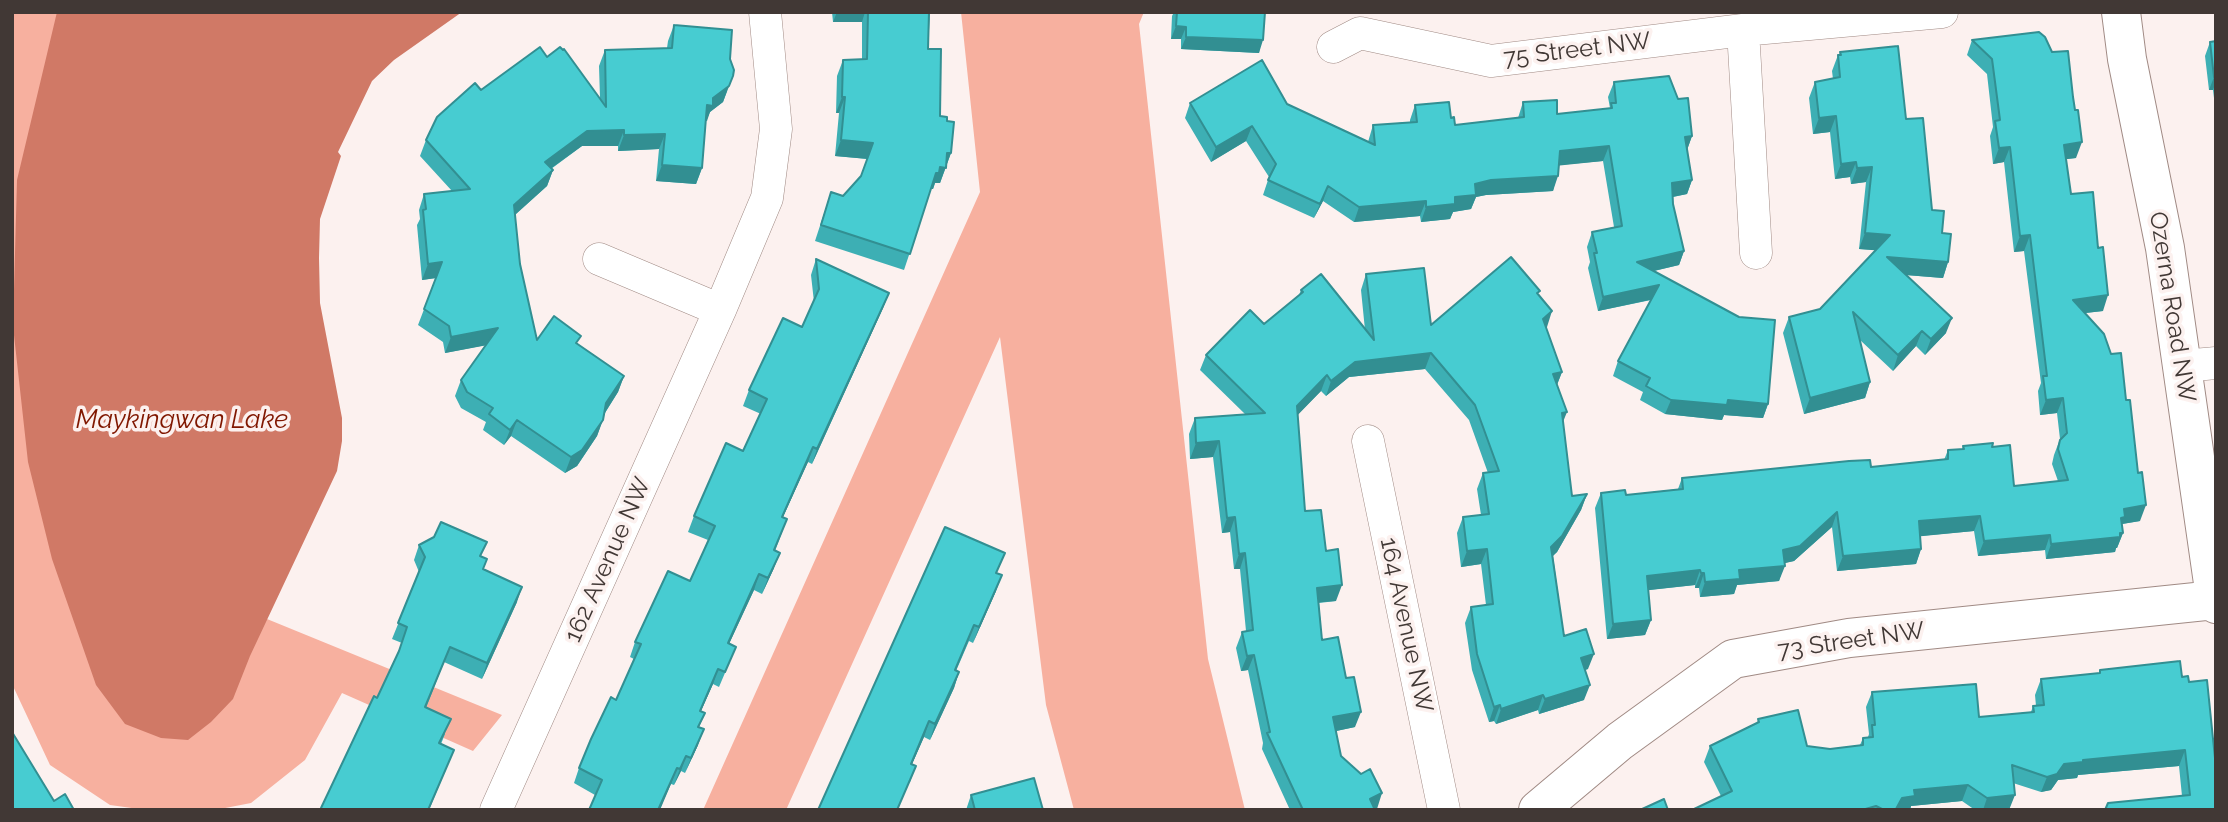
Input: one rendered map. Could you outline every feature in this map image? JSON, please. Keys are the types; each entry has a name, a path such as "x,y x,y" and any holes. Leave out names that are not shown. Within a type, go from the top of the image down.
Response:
{"street":[{"name":"162 Avenue NW","path":"496,810 720,310 767,198 776,130 765,12"},
{"name":"75 Street NW","path":"1353,31 1491,61 1744,30 1942,12"},
{"name":"Ozerna Road NW","path":"2121,12 2127,59 2165,248 2199,365 2215,602"},
{"path":"1744,30 1756,253"},
{"path":"599,259 720,310"},
{"name":"164 Avenue NW","path":"1368,441 1444,810"},
{"name":"73 Street NW","path":"1538,810 1620,741 1733,659 1849,638 2215,602"}],"shaded area":[{"path":"12,12 123,12 137,639 267,619 502,715 473,751 342,693 305,760 251,803 215,810 146,810 110,805 50,765 12,684"},
{"path":"961,12 1144,12 1139,24 1208,659 1245,810 1074,810 1046,705 1000,337 786,810 703,810 980,192"}],"water":[{"name":"Maykingwan Lake","path":"57,12 462,12 394,60 372,81 338,152 341,156 320,219 319,258 320,303 342,418 342,441 337,471 250,656 233,699 211,722 188,740 161,738 125,724 96,685 52,559 28,462 13,326 17,180"}],"building":[{"path":"868,12 929,12 928,49 941,49 940,116 954,122 951,153 947,153 946,168 940,167 939,173 936,173 910,254 821,225 831,192 843,196 861,176 873,143 841,140 845,97 842,97 843,60 867,59"},
{"path":"1177,12 1265,12 1263,40 1186,37 1186,27 1176,26"},
{"path":"674,25 732,30 730,59 733,76 729,86 713,98 713,106 707,105 702,168 662,165 665,134 624,135 624,130 587,131 545,162 553,170 514,205 520,264 537,340 554,316 581,336 576,343 624,376 606,403 603,420 582,450 571,457 517,420 510,430 489,414 493,408 467,392 461,380 498,328 451,337 449,326 424,309 442,262 428,264 424,194 470,189 426,140 437,117 475,83 481,90 540,47 547,57 560,47 564,49 606,107 605,50 672,48"},
{"path":"2039,32 2045,37 2052,52 2068,51 2082,142 2064,145 2071,194 2093,192 2098,248 2103,247 2108,295 2073,300 2104,334 2111,354 2121,353 2126,400 2130,400 2138,473 2142,472 2146,505 2124,509 2125,517 2121,518 2123,533 2120,533 2120,537 2051,544 2050,535 1984,541 1980,516 1919,521 1921,549 1843,556 1837,512 1800,546 1783,550 1785,566 1739,570 1740,579 1705,582 1704,573 1700,570 1647,576 1651,620 1613,624 1601,493 1625,490 1626,495 1683,489 1682,478 1849,461 1870,460 1871,467 1948,459 1948,450 1993,443 1992,447 2010,445 2014,486 2068,480 2058,449 2060,440 2067,433 2063,398 2046,400 2043,376 2047,376 2030,235 2020,236 2010,147 1999,148 1995,121 2000,120 1992,59 1972,40"},
{"path":"2216,41 2216,76 2214,77 2210,42"},
{"path":"1898,46 1906,119 1923,118 1932,210 1944,211 1942,233 1951,234 1948,262 1887,257 1952,318 1931,339 1922,331 1898,355 1853,312 1870,382 1810,398 1789,317 1820,309 1890,235 1865,233 1872,167 1857,168 1856,162 1841,164 1836,116 1819,118 1815,82 1840,77 1840,52"},
{"path":"1262,60 1287,104 1375,145 1373,125 1417,122 1415,105 1449,102 1451,118 1454,117 1455,125 1524,117 1523,102 1557,100 1557,114 1612,108 1611,103 1616,103 1614,82 1669,76 1678,99 1688,98 1692,136 1685,137 1692,180 1672,183 1673,204 1684,251 1637,262 1739,317 1775,320 1768,404 1728,400 1727,405 1671,400 1646,386 1650,378 1618,361 1659,285 1603,297 1592,232 1622,226 1609,146 1560,151 1558,176 1491,180 1475,184 1476,195 1455,197 1455,204 1426,207 1426,201 1359,207 1328,186 1320,204 1268,180 1276,164 1252,126 1216,147 1190,103"},
{"path":"1511,257 1540,291 1537,293 1552,311 1543,319 1562,372 1553,374 1567,412 1562,413 1572,496 1587,494 1562,536 1551,547 1564,636 1586,629 1594,654 1581,658 1590,685 1545,699 1543,695 1501,709 1500,705 1494,707 1477,654 1471,607 1493,604 1487,549 1467,551 1463,517 1489,514 1483,473 1499,471 1475,405 1431,353 1355,362 1331,381 1327,375 1297,406 1305,511 1321,510 1326,551 1338,549 1342,585 1317,588 1322,640 1338,637 1346,678 1354,677 1361,712 1333,717 1341,756 1361,774 1370,769 1382,793 1370,799 1375,810 1303,810 1267,733 1270,732 1254,655 1247,656 1242,632 1253,630 1245,553 1239,554 1235,517 1227,518 1219,441 1196,443 1195,418 1265,413 1206,355 1250,310 1264,324 1321,274 1374,340 1366,274 1424,268 1431,325"},
{"path":"816,259 889,293 817,449 813,447 782,517 787,519 774,550 780,553 768,578 759,574 728,643 736,647 725,672 718,669 700,711 705,713 698,727 704,729 691,758 686,756 680,769 677,768 658,810 589,810 602,780 579,768 611,697 616,700 641,644 635,642 668,571 690,581 715,526 694,516 726,443 743,451 767,399 749,390 783,318 802,327 819,289"},
{"path":"441,522 487,542 480,556 487,559 483,569 522,587 487,663 450,647 425,707 451,719 439,743 454,750 428,810 324,810 321,808 374,696 377,698 399,651 407,627 398,623 425,557 419,545 434,537"},
{"path":"945,527 1005,553 996,573 1002,575 979,627 974,625 955,670 959,672 935,724 929,721 911,764 916,766 897,810 818,810"},
{"path":"2180,661 2182,677 2188,676 2189,682 2207,680 2216,768 2216,810 2105,810 2108,803 2190,795 2185,750 2083,760 2064,764 2057,774 2047,777 2012,765 2015,795 1987,798 1968,785 1914,790 1915,796 1902,798 1894,810 1884,810 1876,806 1862,810 1692,810 1732,791 1710,746 1759,722 1758,719 1798,710 1807,746 1830,749 1863,745 1863,738 1873,737 1872,725 1875,725 1872,692 1976,684 1979,717 2034,712 2033,706 2044,705 2041,679"},
{"path":"12,732 54,801 65,794 74,810 12,810"},
{"path":"1034,778 1043,810 975,810 971,795"},
{"path":"1664,799 1668,810 1640,810"}]}
